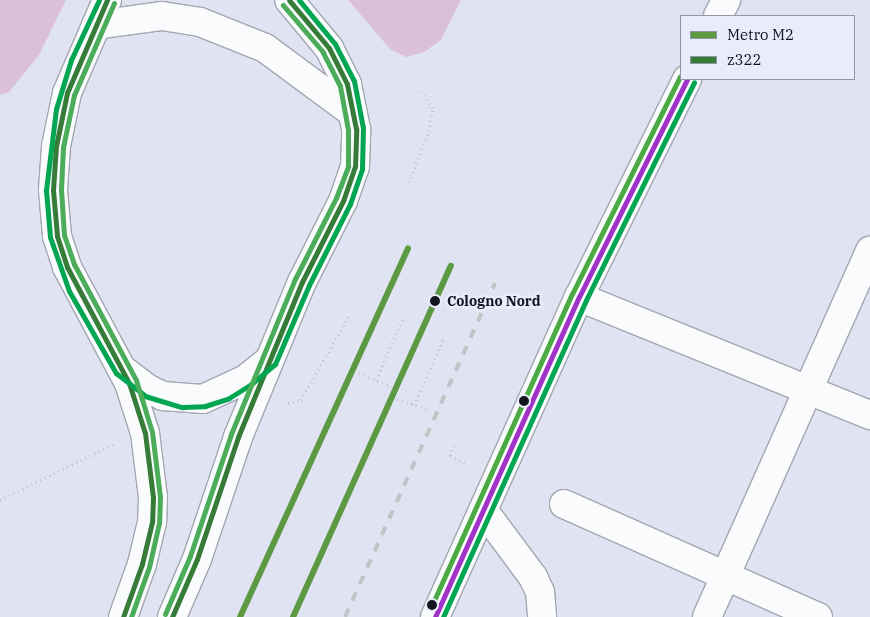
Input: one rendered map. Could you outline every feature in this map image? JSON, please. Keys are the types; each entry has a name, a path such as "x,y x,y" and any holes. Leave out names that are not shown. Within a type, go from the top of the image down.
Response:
{"street":[{"path":"107,0 73,78 63,111 56,146 54,214 60,248 71,277 122,369 144,433 153,497 148,542 122,617"},
{"path":"718,15 726,0"},
{"path":"172,617 197,559 238,437 269,360 302,282 350,184 357,151 353,112 347,84 334,57 286,2"},
{"path":"96,25 162,16 200,22 265,48 353,112"},
{"path":"435,617 579,297 687,80"},
{"path":"707,617 870,252"},
{"path":"579,297 870,415"},
{"path":"122,369 148,389 163,396 203,399 240,383 269,360"},
{"path":"564,504 818,617"},
{"path":"484,511 533,577 540,592 542,617"}],"path":[{"path":"409,182 429,131 432,108 421,90"},
{"path":"285,404 301,400 349,316"},
{"path":"376,380 403,318"},
{"path":"414,405 444,338"},
{"path":"359,373 391,386"},
{"path":"398,399 429,410"},
{"path":"0,500 117,442"},
{"path":"454,445 450,456 466,463"}],"shaded area":[{"path":"0,0 66,0 39,55 9,92 0,95"},
{"path":"348,0 461,0 441,40 424,52 406,57 391,50"}],"railway":[{"path":"345,617 495,283"}],"metro line":[{"name":"M2","path":"240,617 408,248"},
{"name":"M2","path":"293,617 451,266"}],"transit line":[{"path":"99,0 71,60 56,109 46,190 50,237 69,291 116,373 145,396 182,407 205,406 229,398 250,385 275,364 309,285 350,204 362,169 363,128 354,81 335,44 299,0"},
{"name":"z322","path":"107,0 67,93 56,146 53,190 57,236 67,267 129,383 145,433 153,497 152,522 142,564 123,617"},
{"name":"z322","path":"172,617 197,559 238,437 302,282 343,201 355,167 356,129 347,84 329,48 289,0"},
{"path":"114,3 74,95 63,147 61,190 64,235 74,264 136,380 152,432 160,497 159,523 149,567 131,617"},
{"path":"165,614 190,556 231,434 295,279 336,198 348,166 348,130 340,86 323,52 283,5"},
{"path":"432,605 572,294 680,76"},
{"path":"435,617 579,297 687,80"},
{"path":"443,617 586,300 694,82"}],"place":[{"name":"Cologno Nord","path":"435,301"}]}
